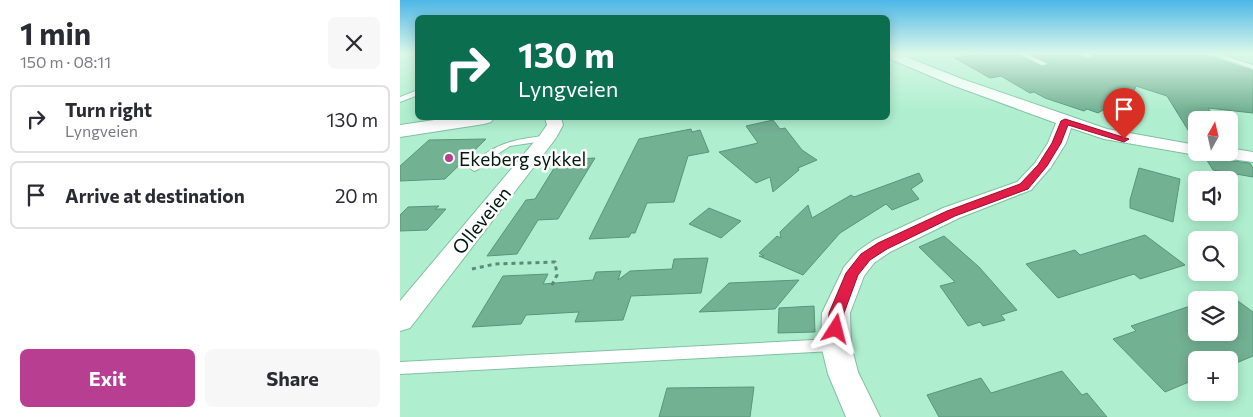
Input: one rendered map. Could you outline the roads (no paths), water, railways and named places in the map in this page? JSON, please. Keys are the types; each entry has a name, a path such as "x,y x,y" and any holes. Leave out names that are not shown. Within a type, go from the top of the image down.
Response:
{"street":[{"path":"937,72 1065,121 1124,139 1188,149"},
{"path":"400,131 471,120"},
{"path":"863,417 843,374 836,345 836,313 852,273 866,257 882,246 951,213 1024,186 1042,166 1056,143 1065,121"},
{"name":"Olleveien","path":"400,320 550,128"},
{"path":"1238,155 1253,157"}],"lane":[{"path":"400,100 415,93"},
{"path":"474,168 505,144 550,128"},
{"path":"400,368 836,345"}],"place":[{"name":"Ekeberg sykkel","path":"449,158"}]}
